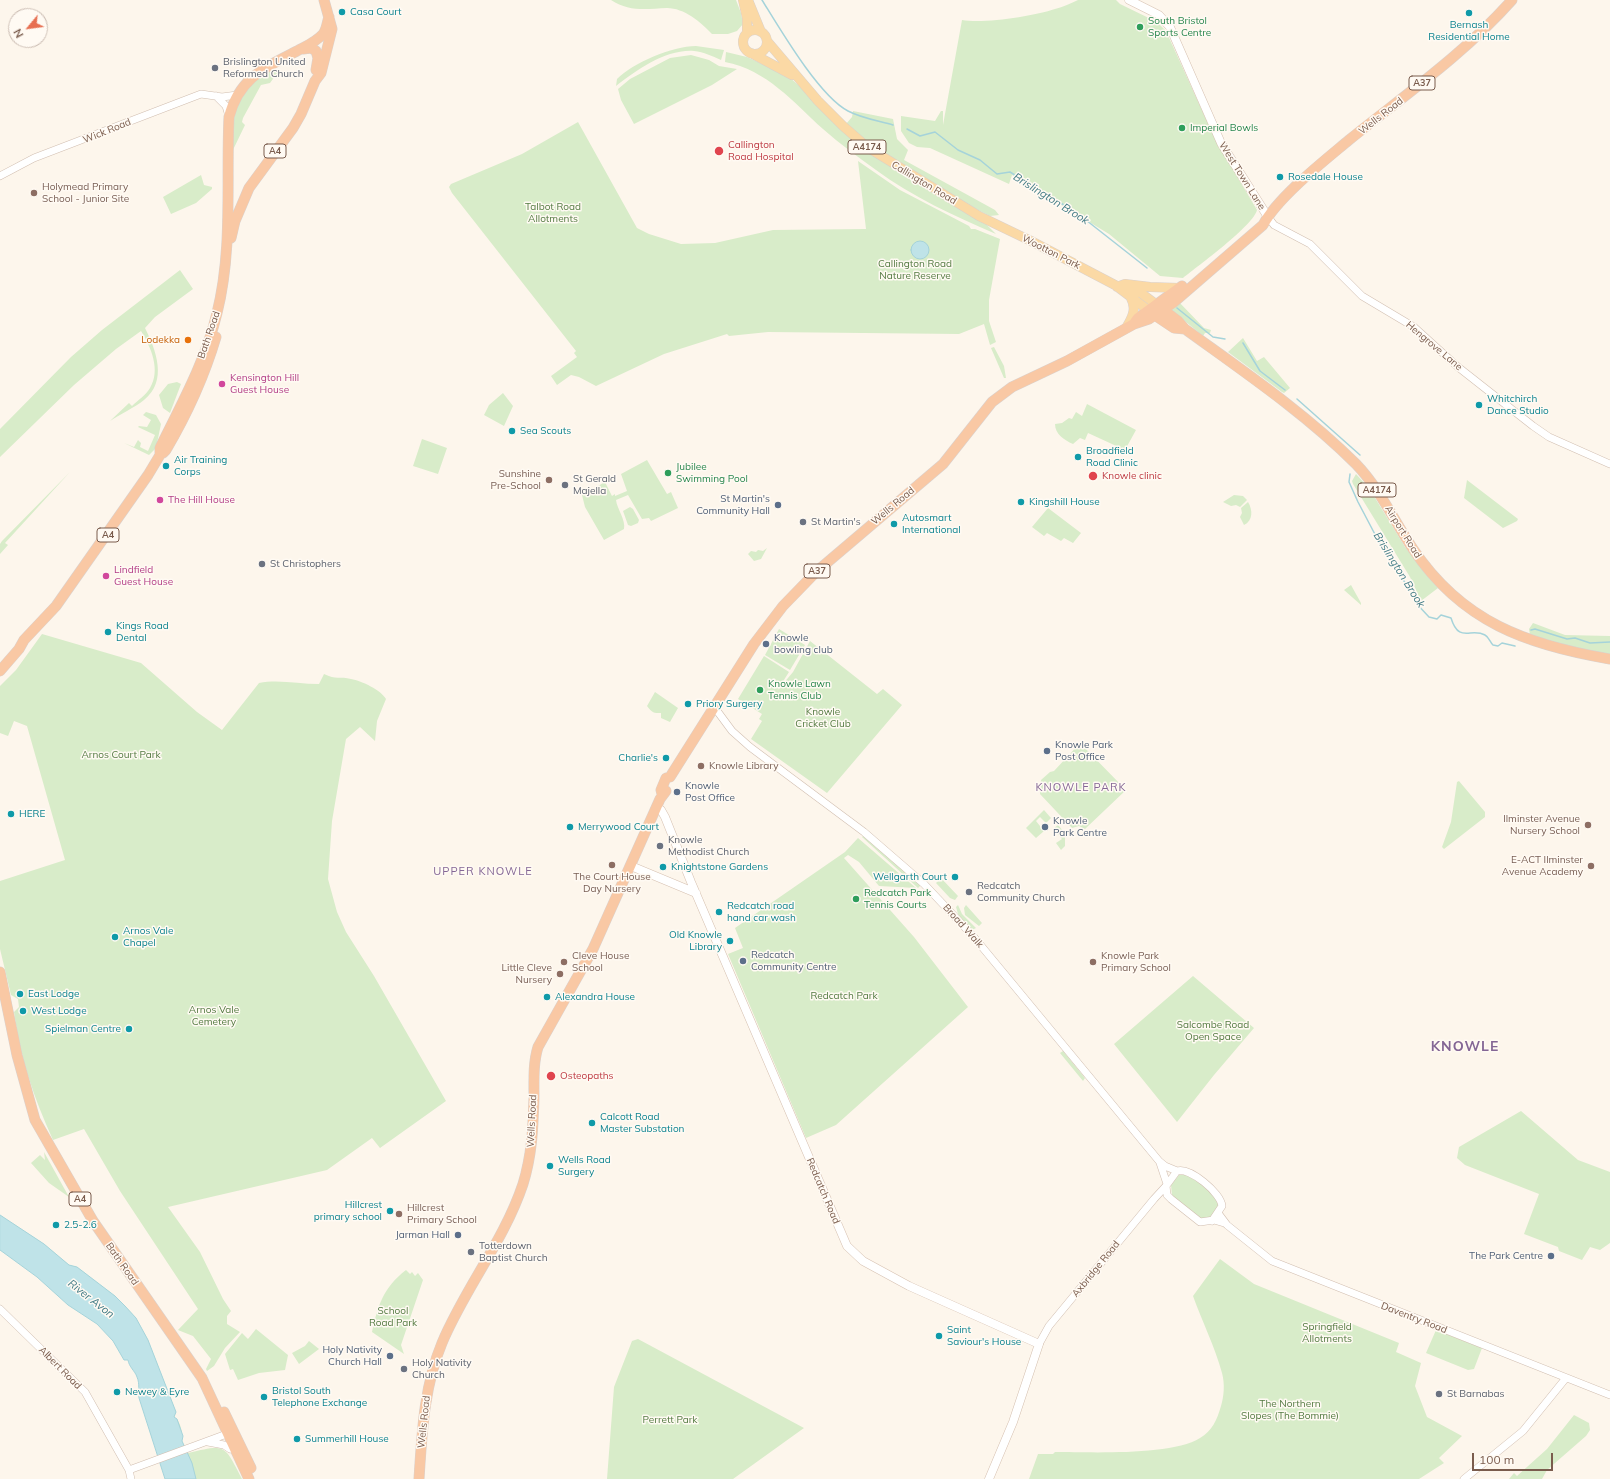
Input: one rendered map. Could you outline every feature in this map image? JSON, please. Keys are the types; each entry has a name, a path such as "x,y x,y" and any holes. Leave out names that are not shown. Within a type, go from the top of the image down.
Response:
{"highway":[{"name":"A4","path":"324,0 329,17 332,29 321,73 315,81 301,114 293,128 249,188 235,198 230,196 227,192 229,116 237,95 251,76 318,39 326,29 329,17"},
{"name":"Wells Road","path":"1156,310 1174,302 1263,225 1268,217 1326,159 1464,49 1512,0"},
{"name":"A4","path":"301,49 311,48 318,54 315,81"},
{"name":"Bath Road","path":"0,671 19,649 24,640 47,617 110,531 160,455 160,448 187,392 212,329 219,302 230,240 235,221 249,188"},
{"name":"Bath Road","path":"227,192 228,253"},
{"name":"Wells Road","path":"419,1479 423,1418 434,1364 462,1301 505,1229 523,1182 533,1139 535,1060 538,1047 593,949 662,794 665,793 669,785 670,777 715,708 754,644 790,598 816,572 943,464 992,402 1004,392 1142,322 1257,222 1268,217"},
{"path":"1173,317 1174,302"},
{"name":"Airport Road","path":"1156,310 1173,317 1185,329 1283,401 1356,464 1380,493 1414,551 1443,585 1462,602 1488,621 1525,638 1567,652 1610,659"},
{"name":"Airport Road","path":"1156,310 1174,328 1185,329"},
{"name":"Bath Road","path":"0,972 17,1055 35,1120 93,1221 122,1266 191,1360 211,1394 224,1411 248,1479"},
{"name":"Bath Road","path":"231,1432 255,1479"},
{"name":"Bath Road","path":"230,1449 248,1479"}],"main road":[{"path":"743,0 747,18 748,33"},
{"name":"A4174","path":"748,0 761,32 767,41"},
{"name":"West Town Lane","path":"1129,0 1159,15 1170,27 1218,137 1241,177 1268,217"},
{"path":"761,32 755,30 748,33 745,37 744,46 750,53 762,52 767,41"},
{"name":"Callington Road","path":"767,41 842,126 867,147 940,194 979,216"},
{"name":"Callington Road","path":"750,53 787,72 802,82"},
{"name":"Wootton Park","path":"979,216 1031,241 1121,288 1131,298 1156,310"},
{"path":"1121,288 1124,284 1180,288"},
{"name":"Wootton Park","path":"1121,288 1132,289 1141,293 1156,310"},
{"path":"1130,327 1134,313 1134,302 1131,298"},
{"name":"Redcatch Road","path":"656,808 661,810 665,817 691,882 847,1246 863,1261 909,1286 1039,1344"},
{"path":"631,866 685,890 696,893"},
{"path":"685,890 690,888 691,882"},
{"path":"988,1479 1013,1422 1039,1344"}],"street":[{"name":"Wick Road","path":"0,176 34,158 190,98 205,93 215,96 237,95"},
{"path":"215,96 226,106 229,116"},
{"name":"Hengrove Lane","path":"1268,217 1274,225 1310,244 1362,296 1414,327 1458,367 1533,426 1549,437 1610,464"},
{"name":"Broad Walk","path":"715,708 732,731 750,747 864,832 924,884 973,936 1159,1161 1165,1166 1177,1171"},
{"name":"Broad Walk","path":"1159,1161 1164,1172 1167,1185 1167,1195 1171,1199"},
{"path":"1156,1196 1163,1196 1171,1199 1200,1222 1212,1221 1222,1206 1218,1194 1192,1173 1183,1170 1177,1171 1167,1185"},
{"name":"Axbridge Road","path":"1039,1344 1049,1326 1156,1196 1167,1185"},
{"name":"Daventry Road","path":"1218,1213 1227,1225"},
{"name":"Daventry Road","path":"1212,1221 1218,1220 1227,1225 1272,1261 1610,1395"},
{"name":"Albert Road","path":"0,1309 84,1392 129,1470 131,1479"},
{"path":"1464,1479 1514,1439 1531,1422 1566,1378"},
{"path":"129,1470 231,1432"},
{"path":"206,1441 220,1443 230,1449"}],"green space":[{"path":"611,0 736,0 743,24 737,31 728,34 712,34 692,16 680,10 667,8 631,8"},
{"name":"South Bristol Sports Centre","path":"1078,0 1116,0 1120,4 1157,22 1166,31 1215,139 1257,210 1254,217 1236,235 1183,278 1160,276 1109,234 1012,175 1009,184 930,148 917,147 909,143 901,131 901,116 935,121 941,111 943,111 943,125 962,20 983,21 1022,17 1046,12"},
{"path":"696,46 724,50 721,60 705,53 694,51 673,53 643,67 616,86 617,79 624,73 654,56 676,49"},
{"path":"726,52 747,57 788,76 888,164 929,191 984,222 996,234 934,205 890,180 836,140 790,98 767,80 740,66 725,62"},
{"path":"691,55 709,60 719,66 737,69 712,85 634,124 621,100 618,89 630,79 670,58"},
{"path":"272,69 278,72 270,83 261,85 243,118 242,122 245,125 231,154 234,117 240,99 251,83"},
{"path":"853,111 893,119 897,139 908,150 904,160 995,210 999,215 990,216 980,211 927,182 867,143 846,124 852,117"},
{"name":"Callington Road Nature Reserve","path":"578,122 637,228 649,234 681,244 715,243 773,230 866,229 858,161 900,190 969,226 971,229 975,229 1000,239 989,300 989,321 996,342 990,345 984,324 959,334 768,332 729,336 727,334 664,354 596,386 579,377 571,375 557,385 551,376 577,357 574,353 576,351 452,193 449,187 451,184 522,154"},
{"path":"201,175 204,185 212,187 212,189 196,203 171,214 163,197"},
{"path":"180,270 193,289 155,317 145,328 156,355 158,375 156,384 144,400 110,421 129,403 132,406 144,395 150,388 153,381 155,366 151,351 141,331 116,349 74,385 0,457 0,429 71,357 102,330"},
{"path":"1178,301 1204,328 1211,330 1210,333 1205,333 1203,336 1169,308"},
{"path":"1243,338 1257,361 1264,357 1290,388 1284,393 1282,392 1228,352"},
{"path":"994,347 1004,366 1006,378 1004,378 991,348"},
{"path":"177,382 181,384 170,413 163,408 159,395 168,384"},
{"path":"503,393 513,406 504,426 484,415 489,405"},
{"path":"1087,404 1136,430 1125,450 1088,433 1085,440 1080,438 1073,444 1063,439 1058,434 1055,424 1062,423 1069,418 1072,419 1076,412 1082,416"},
{"path":"146,412 156,415 161,424 156,448 149,455 124,443 134,447 138,440 141,443 140,447 148,451 155,435 138,427 147,427 151,420 143,415"},
{"path":"422,439 447,448 438,474 413,466"},
{"path":"647,460 667,494 671,492 678,508 651,521 649,518 642,519 628,495 616,500 624,522 624,529 604,540 585,507 582,495 605,482 612,496 627,491 621,474"},
{"path":"70,472 5,543 8,545 0,554 0,544 2,541"},
{"path":"1356,474 1366,485 1365,488 1369,493 1372,493 1405,547 1438,588 1421,601 1410,577 1353,484 1352,481"},
{"path":"1467,480 1518,519 1517,521 1503,528 1464,498"},
{"path":"1234,495 1243,496 1247,500 1240,507 1236,505 1231,506 1223,502"},
{"path":"1248,502 1251,508 1251,518 1244,525 1240,517 1242,513 1241,508"},
{"path":"630,507 633,509 639,520 638,523 631,526 628,525 623,511"},
{"path":"1048,508 1081,533 1073,543 1064,538 1061,541 1047,533 1044,536 1032,527"},
{"path":"767,548 761,559 754,561 748,554 751,551 763,551"},
{"path":"1351,585 1361,603 1361,605 1344,590"},
{"path":"1533,623 1565,635 1610,636 1610,655 1593,653 1530,635 1529,629"},
{"path":"779,629 805,645 790,670 765,655"},
{"name":"Arnos Vale Cemetery","path":"42,634 141,663 197,712 222,730 259,683 281,682 319,684 324,674 332,677 355,680 371,686 380,692 386,699 377,721 375,741 360,727 346,739 332,821 328,879 337,912 346,932 374,976 446,1101 380,1148 372,1138 327,1170 168,1207 200,1252 223,1299 231,1311 227,1316 227,1324 240,1332 225,1348 214,1366 207,1371 206,1369 211,1359 193,1336 178,1330 198,1309 120,1191 84,1129 53,1140 34,1093 20,1046 14,1012 19,1007 18,999 11,995 0,949 0,881 65,860 27,726 14,721 8,736 0,733 0,686 16,670"},
{"name":"Knowle Cricket Club","path":"810,641 877,694 883,689 902,705 827,793 751,739 762,721 759,719 762,714 738,699 764,656 789,672 777,691 793,672"},
{"path":"655,692 678,708 670,722 661,718 661,713 653,712 647,706"},
{"path":"1080,743 1126,790 1085,829 1079,826 1072,828 1040,794 1041,780 1050,772 1054,771"},
{"path":"1459,781 1485,812 1485,817 1444,849 1442,847 1451,822 1457,782"},
{"path":"1044,810 1051,818 1046,823 1040,817 1036,821 1044,831 1036,838 1026,828"},
{"path":"1058,825 1065,833 1065,846 1061,850 1056,843 1062,839 1053,829"},
{"path":"864,835 921,885 918,888 862,837"},
{"name":"Redcatch Park","path":"858,838 916,888 879,886 859,862 848,855 844,858 914,937 968,1007 836,1125 806,1138 728,954 743,948 735,928 845,852"},
{"path":"941,878 958,896 955,900 950,898 936,883"},
{"path":"958,905 962,914 976,928 972,930 959,917 956,907"},
{"path":"966,905 982,923 979,926 965,915 964,908"},
{"name":"Salcombe Road Open Space","path":"1193,976 1254,1028 1177,1122 1114,1044"},
{"path":"1063,1051 1085,1078 1083,1081 1060,1053"},
{"path":"1521,1111 1578,1160 1610,1172 1610,1243 1600,1250 1590,1247 1582,1260 1559,1251 1558,1247 1524,1234 1539,1194 1465,1165 1457,1158 1459,1147"},
{"path":"44,1152 69,1197 49,1183 31,1163 40,1155 45,1160"},
{"path":"1179,1175 1187,1175 1191,1177 1207,1188 1216,1198 1218,1207 1211,1217 1200,1219 1172,1195 1171,1185"},
{"path":"0,1215 44,1244 69,1265 77,1267 115,1296 136,1318 148,1340 176,1412 174,1417 180,1425 182,1431 182,1441 188,1453 210,1448 222,1450 227,1453 242,1479 186,1479 161,1390"},
{"name":"The Northern Slopes (The Bommie)","path":"1220,1259 1254,1284 1399,1343 1396,1352 1421,1363 1415,1386 1427,1417 1462,1436 1439,1458 1444,1463 1419,1479 1029,1479 1038,1454 1053,1454 1055,1452 1130,1452 1170,1448 1187,1444 1200,1438 1208,1432 1218,1416 1221,1406 1224,1381 1216,1354 1193,1296"},
{"name":"School Road Park","path":"406,1270 410,1274 412,1272 415,1276 418,1273 423,1280 401,1345 404,1354 372,1332 379,1305 387,1290"},
{"path":"256,1329 288,1355 285,1370 259,1373 238,1380 233,1369 230,1370 225,1354 242,1333 248,1339"},
{"path":"1436,1330 1482,1348 1474,1369 1468,1370 1426,1353"},
{"name":"Perrett Park","path":"638,1339 804,1428 733,1479 607,1479 614,1387 632,1341"},
{"path":"309,1341 319,1349 299,1364 292,1353 305,1346"},
{"path":"1574,1415 1589,1423 1590,1430 1586,1436 1547,1470 1542,1479 1509,1479 1514,1473 1517,1476 1547,1449"}],"water":[{"path":"920,241 926,244 929,250 926,256 920,259 914,256 911,250 914,244"},
{"name":"River Avon","path":"0,1215 44,1244 69,1265 77,1267 115,1296 136,1318 148,1340 176,1412 174,1417 177,1419 183,1436 182,1441 192,1463 196,1479 165,1479 139,1398 138,1380 128,1360 124,1360 113,1341 97,1324 68,1305 37,1277 0,1250"}],"waterway":[{"name":"Brislington Brook","path":"762,0 801,61 813,77 837,103 848,111 859,116 893,125"},
{"name":"Brislington Brook","path":"907,129 920,136 935,132 958,150 980,160 997,174 1010,172 1077,213 1147,268"},
{"name":"Brislington Brook","path":"1177,308 1213,337 1225,339"},
{"name":"Brislington Brook","path":"1243,343 1260,371 1285,390"},
{"name":"Brislington Brook","path":"1297,399 1360,455"},
{"name":"Brislington Brook","path":"1350,474 1349,482 1379,542 1390,555 1396,570 1409,588 1415,602 1429,617 1437,619 1441,615 1451,618 1454,626 1462,633 1480,633 1488,637 1493,645 1498,646 1502,643 1515,646"},
{"name":"Brislington Brook","path":"1531,630 1535,629 1567,639 1575,638 1590,643 1610,642"}],"place":[{"name":"Casa Court","path":"342,12"},
{"name":"Bernash Residential Home","path":"1469,13"},
{"name":"South Bristol Sports Centre","path":"1140,27"},
{"name":"Brislington United Reformed Church","path":"215,68"},
{"name":"Imperial Bowls","path":"1182,128"},
{"name":"Callington Road Hospital","path":"719,151"},
{"name":"Rosedale House","path":"1280,177"},
{"name":"Holymead Primary School - Junior Site","path":"34,193"},
{"name":"Lodekka","path":"188,340"},
{"name":"Kensington Hill Guest House","path":"222,384"},
{"name":"Whitchirch Dance Studio","path":"1479,405"},
{"name":"Sea Scouts","path":"512,431"},
{"name":"Broadfield Road Clinic","path":"1078,457"},
{"name":"Air Training Corps","path":"166,466"},
{"name":"Jubilee Swimming Pool","path":"668,473"},
{"name":"Knowle clinic","path":"1093,476"},
{"name":"Sunshine Pre-School","path":"549,480"},
{"name":"St Gerald Majella","path":"565,485"},
{"name":"The Hill House","path":"160,500"},
{"name":"Kingshill House","path":"1021,502"},
{"name":"St Martin's Community Hall","path":"778,505"},
{"name":"St Martin's","path":"803,522"},
{"name":"Autosmart International","path":"894,524"},
{"name":"St Christophers","path":"262,564"},
{"name":"Lindfield Guest House","path":"106,576"},
{"name":"Kings Road Dental","path":"108,632"},
{"name":"Knowle bowling club","path":"766,644"},
{"name":"Knowle Lawn Tennis Club","path":"760,690"},
{"name":"Priory Surgery","path":"688,704"},
{"name":"Knowle Park Post Office","path":"1047,751"},
{"name":"Charlie's","path":"666,758"},
{"name":"Knowle Library","path":"701,766"},
{"name":"Knowle Post Office","path":"677,792"},
{"name":"HERE","path":"11,814"},
{"name":"Ilminster Avenue Nursery School","path":"1588,825"},
{"name":"Merrywood Court","path":"570,827"},
{"name":"Knowle Park Centre","path":"1045,827"},
{"name":"Knowle Methodist Church","path":"660,846"},
{"name":"The Court House Day Nursery","path":"612,865"},
{"name":"E-ACT Ilminster Avenue Academy","path":"1591,866"},
{"name":"Knightstone Gardens","path":"663,867"},
{"name":"Wellgarth Court","path":"955,877"},
{"name":"Redcatch Community Church","path":"969,892"},
{"name":"Redcatch Park Tennis Courts","path":"856,899"},
{"name":"Redcatch road hand car wash","path":"719,912"},
{"name":"Arnos Vale Chapel","path":"115,937"},
{"name":"Old Knowle Library","path":"730,941"},
{"name":"Redcatch Community Centre","path":"743,961"},
{"name":"Cleve House School","path":"564,962"},
{"name":"Knowle Park Primary School","path":"1093,962"},
{"name":"Little Cleve Nursery","path":"560,974"},
{"name":"East Lodge","path":"20,994"},
{"name":"Alexandra House","path":"547,997"},
{"name":"West Lodge","path":"23,1011"},
{"name":"Spielman Centre","path":"129,1029"},
{"name":"Osteopaths","path":"551,1076"},
{"name":"Calcott Road Master Substation","path":"592,1123"},
{"name":"Wells Road Surgery","path":"550,1166"},
{"name":"Hillcrest primary school","path":"390,1211"},
{"name":"Hillcrest Primary School","path":"399,1214"},
{"name":"2.5-2.6","path":"56,1225"},
{"name":"Jarman Hall","path":"458,1235"},
{"name":"Totterdown Baptist Church","path":"471,1252"},
{"name":"The Park Centre","path":"1551,1256"},
{"name":"Saint Saviour's House","path":"939,1336"},
{"name":"Holy Nativity Church Hall","path":"390,1356"},
{"name":"Holy Nativity Church","path":"404,1369"},
{"name":"Newey & Eyre","path":"117,1392"},
{"name":"St Barnabas","path":"1439,1394"},
{"name":"Bristol South Telephone Exchange","path":"264,1397"},
{"name":"Summerhill House","path":"297,1439"}],"district":[{"name":"KNOWLE PARK","path":"1081,788"},
{"name":"UPPER KNOWLE","path":"483,872"},
{"name":"KNOWLE","path":"1465,1047"}],"park label":[{"name":"Talbot Road Allotments","path":"553,212"},
{"name":"Arnos Court Park","path":"121,755"},
{"name":"Springfield Allotments","path":"1327,1332"}]}
